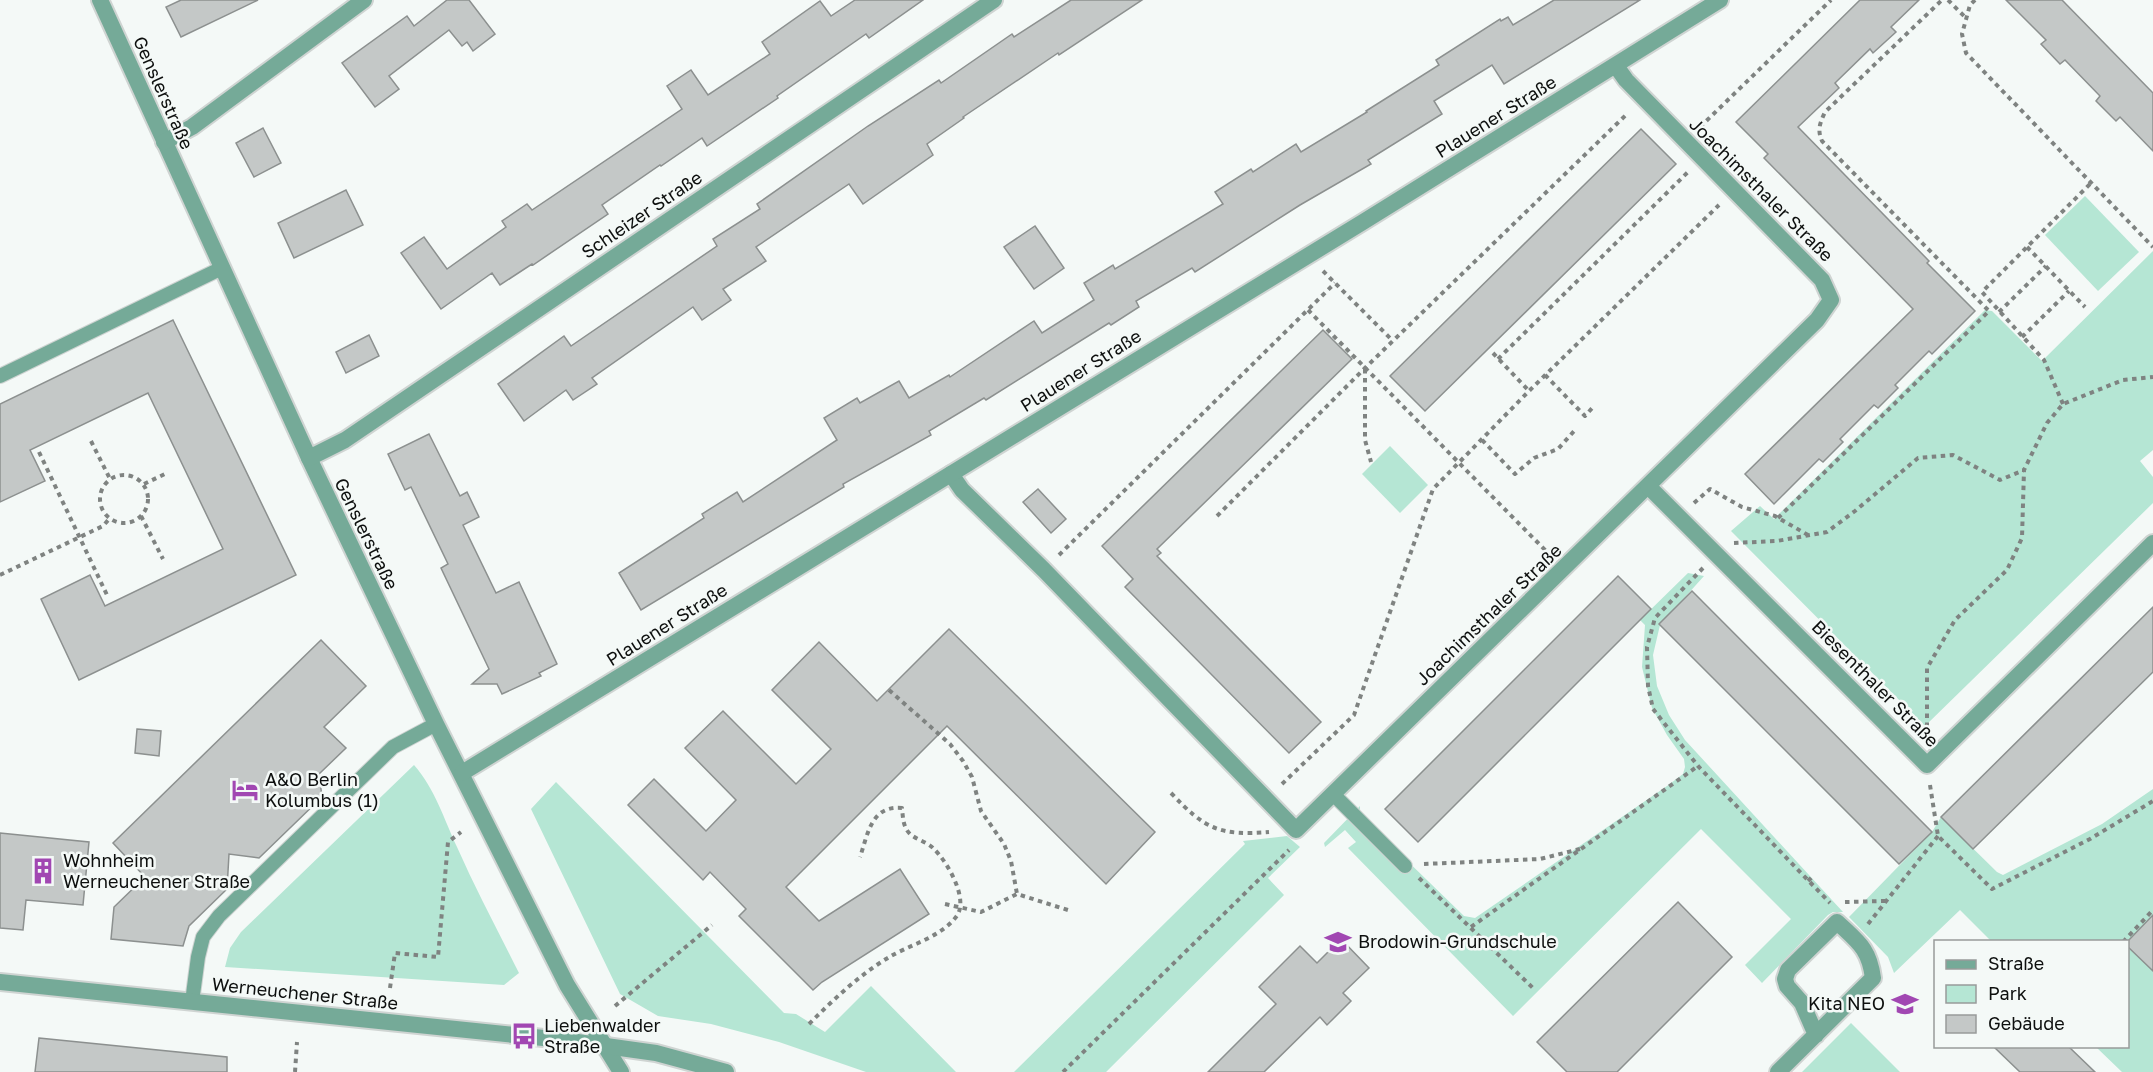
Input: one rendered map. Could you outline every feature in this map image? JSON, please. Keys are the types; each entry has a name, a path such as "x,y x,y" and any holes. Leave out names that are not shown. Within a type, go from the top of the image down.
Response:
{"street":[{"name":"Genslerstraße","path":"100,0 309,458 436,724 567,985 621,1072"},
{"path":"164,142 192,127 364,0"},
{"name":"Schleizer Straße","path":"309,458 345,440 994,0"},
{"name":"Plauener Straße","path":"462,773 1720,0"},
{"name":"Joachimsthaler Straße","path":"1296,830 1817,320 1831,300 1822,280 1643,98 1616,66"},
{"path":"951,474 962,490 1044,570 1296,830"},
{"name":"Biesenthaler Straße","path":"1648,486 1927,765 2153,543"},
{"path":"1778,1072 1816,1035 1873,978 1871,961 1867,952 1837,922 1788,970 1785,979 1786,986 1806,1010 1816,1035"},
{"name":"Werneuchener Straße","path":"0,982 524,1036 605,1047"},
{"path":"605,1047 656,1053 726,1072"}],"lane":[{"path":"0,376 222,268"},
{"path":"192,1002 203,937 219,916 393,747 436,724"},
{"path":"1333,794 1405,866"}],"path":[{"path":"1685,141 1831,0"},
{"path":"1778,518 1989,311 1822,141 1818,133 1825,112 1942,0"},
{"path":"1948,0 1966,18"},
{"path":"1975,0 1970,5 1962,34 1966,53 2153,247"},
{"path":"1217,516 1365,368 1643,98"},
{"path":"1498,359 1702,158"},
{"path":"2063,404 2044,360 1982,292 2091,183"},
{"path":"1266,799 1354,715 1433,489 1545,375 1734,190"},
{"path":"2027,247 2085,307"},
{"path":"1308,255 1393,341"},
{"path":"1999,312 2046,266"},
{"path":"1044,570 1335,283"},
{"path":"2022,337 2069,291"},
{"path":"1308,310 1564,569"},
{"path":"1492,353 1529,391"},
{"path":"1365,368 1365,440 1371,462"},
{"path":"1545,375 1585,416 1594,406"},
{"path":"1927,743 1927,668 1955,620 2007,570 2022,538 2024,470 2048,423 2063,404 2122,380 2153,377"},
{"path":"1482,440 1515,474 1534,458 1558,449 1575,430"},
{"path":"91,441 110,479"},
{"path":"39,452 107,595"},
{"path":"1834,909 1698,766 1653,709 1648,686 1647,647 1655,618 1717,554 1737,542 1776,541 1827,532 1918,458 1953,456 2000,480 2024,470"},
{"path":"144,484 167,473"},
{"path":"129,475 136,477 144,484 149,497 148,505 141,516 132,522 124,523 110,518 101,505 102,489 110,479 129,475"},
{"path":"1710,489 1742,507 1778,518 1809,536"},
{"path":"141,516 163,559"},
{"path":"0,575 103,526 110,518"},
{"path":"889,690 950,744 963,761 972,777 981,811 1004,844 1011,861 1017,894"},
{"path":"1471,927 1698,766"},
{"path":"1929,778 1938,836 1992,889 2090,839 2153,801"},
{"path":"1063,1072 1294,845 1296,830 1256,833 1217,830 1193,816 1171,793"},
{"path":"809,1024 865,973 951,924 961,908 952,874 943,859 931,846 909,833 903,823 902,808 892,807 868,826 860,857"},
{"path":"390,988 394,953 438,957 448,842 461,832"},
{"path":"1856,940 1938,836"},
{"path":"1405,866 1540,859 1584,847"},
{"path":"1405,866 1535,990"},
{"path":"1808,881 1814,875"},
{"path":"945,904 981,912 1017,894 1071,911"},
{"path":"1829,902 1887,901"},
{"path":"2125,940 2153,910"},
{"path":"615,1006 712,925"},
{"path":"295,1072 297,1042"}],"green space":[{"path":"2085,196 2139,252 2098,291 2045,235"},
{"path":"2153,251 2153,450 2140,461 2153,477 2153,503 1925,726 1731,531 1760,506 1774,519 1985,310 1992,311 2042,361"},
{"path":"1390,446 1428,485 1400,513 1362,474"},
{"path":"1688,573 1704,576 1660,625 1653,655 1657,686 1669,715 1685,740 1843,912 1833,912 1828,915 1762,983 1745,965 1791,919 1701,829 1513,1016 1348,848 1356,842 1345,830 1325,847 1324,843 1360,806 1360,815 1464,916 1475,918 1667,786 1683,774 1684,759 1652,708 1642,667 1645,625 1640,620"},
{"path":"414,765 433,794 519,973 504,985 225,967 230,948 241,932"},
{"path":"556,782 784,1013 796,1014 825,1032 871,986 956,1072 866,1072 779,1042 711,1024 658,1016 620,994 531,809"},
{"path":"2153,789 2153,1072 2122,1072 2097,1048 2129,1048 2129,940 1990,940 1960,910 1894,973 1888,957 1849,917 1932,832 1941,817 1997,872 2003,875 2102,824"},
{"path":"1287,836 1300,847 1268,878 1284,895 1106,1072 1014,1072 1245,844 1243,841"},
{"path":"1851,1023 1900,1072 1802,1072"}],"building":[{"path":"181,0 258,0 181,37 166,7"},
{"path":"447,0 469,0 495,34 473,51 467,42 462,46 449,30 389,76 399,89 375,107 342,63 407,16 414,26"},
{"path":"855,0 923,0 869,38 866,34 707,146 702,138 660,165 602,205 608,214 500,285 492,273 441,309 401,253 424,237 447,269 506,227 502,221 527,204 532,210 682,109 667,86 691,70 708,95 770,54 762,42 820,1 831,16"},
{"path":"1071,0 1142,0 963,117 927,144 933,155 863,204 849,184 756,247 766,261 723,289 731,300 702,320 693,307 592,378 597,384 573,400 566,390 524,421 498,384 564,336 571,346 717,246 713,239 760,209 757,204 868,126 939,80 941,83 1012,34 1014,37"},
{"path":"1554,0 1640,0 1504,84 1492,65 1434,101 1442,114 1368,160 1371,164 1300,205 1195,272 1192,268 1136,301 1139,307 1111,325 1109,323 986,400 984,398 929,431 931,435 843,484 844,487 641,610 619,573 704,518 702,514 737,492 743,502 837,440 824,418 857,398 860,403 899,381 909,398 949,375 950,377 1034,321 1042,333 1094,300 1084,283 1113,265 1115,269 1223,204 1215,192 1251,169 1253,172 1296,144 1301,152 1367,112 1439,65 1436,60 1500,19 1501,21 1508,17 1513,25"},
{"path":"1860,0 1919,0 1891,27 1896,32 1873,53 1870,49 1835,83 1839,88 1798,127 1975,311 1932,354 1929,351 1895,385 1898,388 1878,408 1874,405 1840,439 1843,442 1823,462 1819,459 1774,504 1745,474 1913,309 1764,158 1768,154 1736,122"},
{"path":"2006,0 2062,0 2153,93 2153,151 2120,117 2116,121 2096,101 2100,96 2065,60 2060,64 2041,44 2046,40"},
{"path":"263,128 281,163 254,177 236,143"},
{"path":"1641,129 1676,164 1425,411 1390,376"},
{"path":"346,190 363,225 294,258 278,223"},
{"path":"1035,226 1064,268 1034,289 1004,247"},
{"path":"173,320 296,575 79,680 41,599 90,575 105,606 223,549 148,393 30,450 45,481 0,502 0,404"},
{"path":"1323,330 1352,359 1157,549 1161,553 1157,556 1321,722 1289,753 1125,587 1133,579 1102,546"},
{"path":"369,335 379,356 346,373 336,352"},
{"path":"429,434 460,496 467,492 479,517 463,525 496,593 519,582 557,664 539,673 541,676 502,694 497,684 472,684 489,669 441,568 448,564 411,487 405,490 388,454"},
{"path":"1038,489 1066,519 1051,533 1023,502"},
{"path":"1618,576 1651,609 1418,842 1385,809"},
{"path":"1692,591 1932,832 1899,864 1659,624"},
{"path":"2153,607 2153,672 1973,849 1941,817"},
{"path":"949,629 1155,832 1106,884 947,726 786,887 819,921 900,869 929,914 813,990 739,916 746,909 710,872 703,880 628,805 654,779 706,831 736,800 685,748 723,711 796,784 831,749 772,690 819,642 877,701"},
{"name":"A&O Berlin Kolumbus (1)","path":"321,640 366,686 324,727 346,748 319,774 322,797 259,858 229,854 227,889 189,926 183,946 111,939 114,907 145,877 113,843"},
{"path":"137,729 161,731 159,756 135,753"},
{"name":"Wohnheim Werneuchener Straße","path":"0,833 89,842 83,905 26,900 23,930 0,928"},
{"path":"1678,902 1732,957 1617,1072 1567,1072 1537,1042"},
{"path":"2153,915 2153,971 2129,948 2129,940"},
{"path":"1341,939 1369,968 1343,993 1351,1001 1327,1025 1320,1017 1264,1072 1208,1072 1276,1004 1259,987 1300,946 1317,963"},
{"path":"39,1038 227,1057 227,1072 35,1072"},
{"path":"1995,1048 2070,1048 2095,1072 2020,1072"}],"place":[{"name":"A&O Berlin Kolumbus (1)","path":"245,790"},
{"name":"Wohnheim Werneuchener Straße","path":"43,871"},
{"name":"Brodowin-Grundschule","path":"1338,942"},
{"name":"Kita NEO","path":"1905,1004"},
{"name":"Liebenwalder Straße","path":"524,1036"}]}
